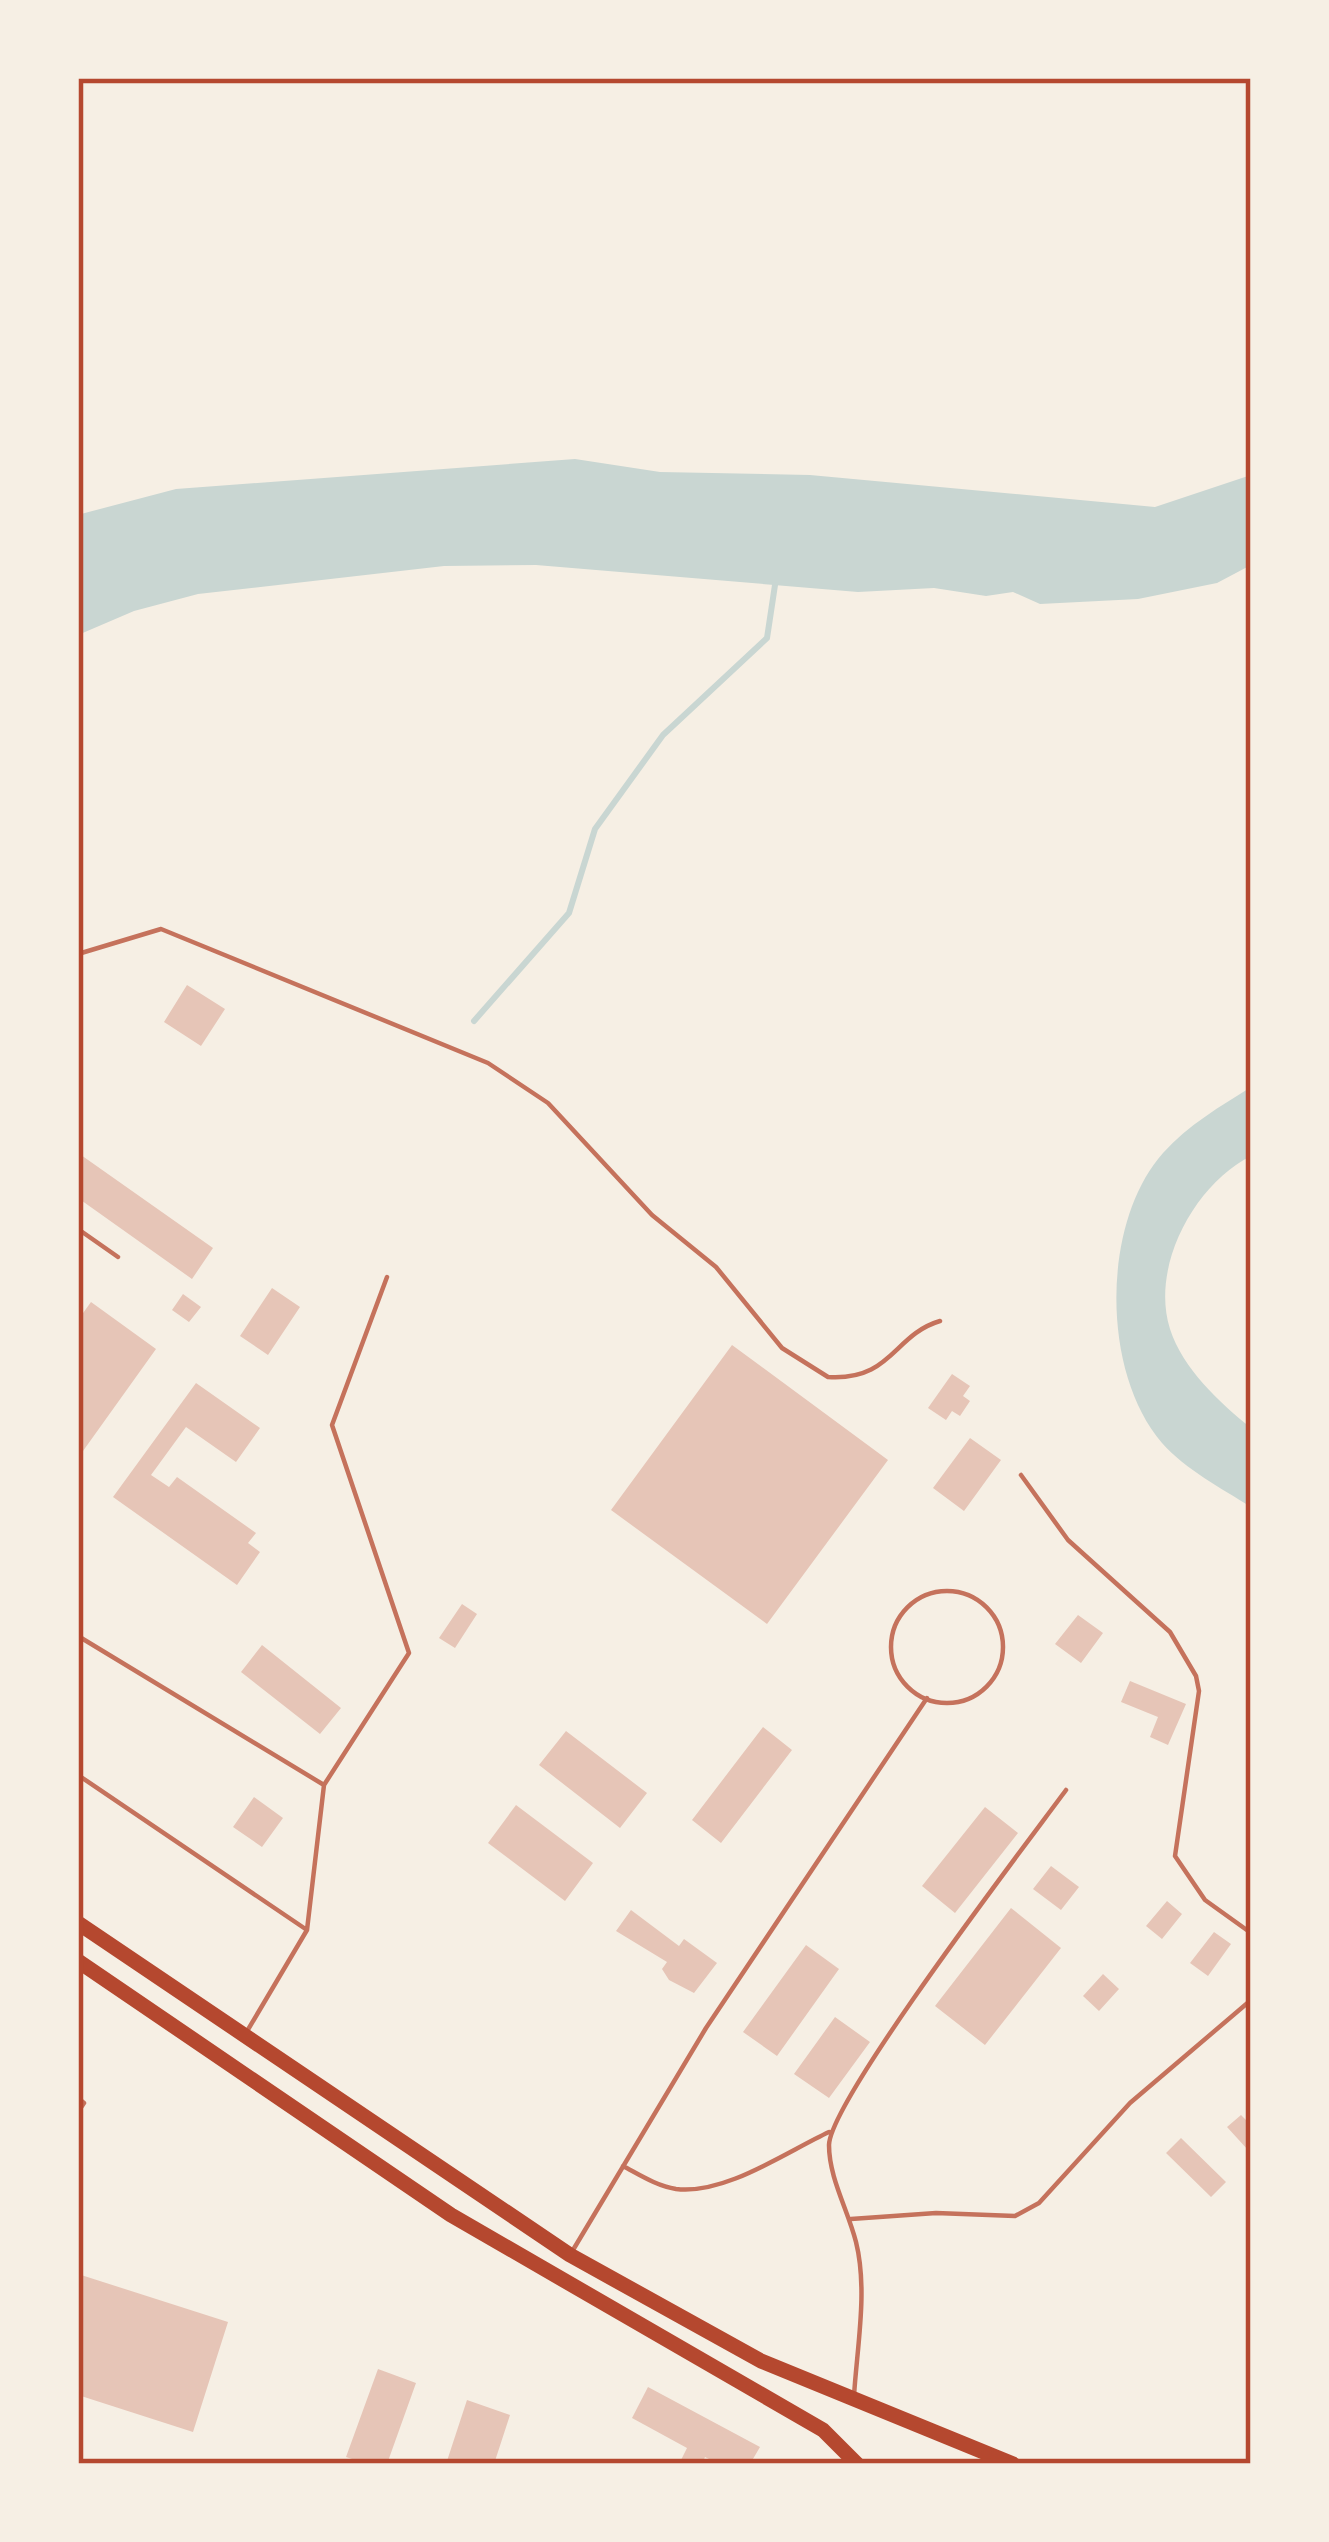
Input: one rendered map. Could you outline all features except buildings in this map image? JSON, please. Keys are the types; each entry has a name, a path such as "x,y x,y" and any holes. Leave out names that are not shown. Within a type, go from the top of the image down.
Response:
{"main road":[{"path":"78,1923 570,2255 761,2360 1013,2464"},
{"path":"78,1960 451,2215 823,2430 857,2464"}],"lane":[{"path":"78,954 161,929 488,1063 548,1103 652,1215 716,1267 782,1348 828,1378 879,1369 921,1330 940,1321"},
{"path":"78,1229 118,1257"},
{"path":"242,2038 308,1930 324,1785 409,1653 332,1425 388,1277"},
{"path":"1021,1474 1068,1540 1170,1632 1187,1654 1198,1690 1175,1856 1205,1900 1251,1933"},
{"path":"962,1592 993,1614 1004,1651 998,1670 971,1697 953,1702 927,1698 902,1679 893,1662 896,1623 923,1596 962,1592"},
{"path":"78,1636 324,1785"},
{"path":"570,2255 706,2028 927,1698"},
{"path":"78,1775 308,1930"},
{"path":"854,2401 860,2276 831,2163 831,2131 882,2047 1066,1790"},
{"path":"849,2219 936,2213 995,2218 1027,2210 1063,2181 1130,2103 1251,2000"},
{"path":"78,2098 84,2103 78,2112"},
{"path":"623,2166 660,2186 689,2190 733,2176 831,2131"}],"shaded area":[{"path":"575,459 660,472 810,475 1155,507 1251,475 1251,565 1217,583 1138,599 1040,604 1013,592 986,596 934,588 858,592 536,565 444,566 198,594 134,611 78,635 81,514 176,489"},
{"path":"1251,1087 1251,1156 1231,1169 1195,1206 1172,1254 1165,1305 1176,1344 1193,1371 1251,1428 1251,1507 1182,1462 1142,1413 1128,1378 1116,1298 1128,1218 1143,1183 1183,1134"}],"waterway":[{"path":"474,1021 569,913 595,829 663,735 767,638 775,585"}]}
